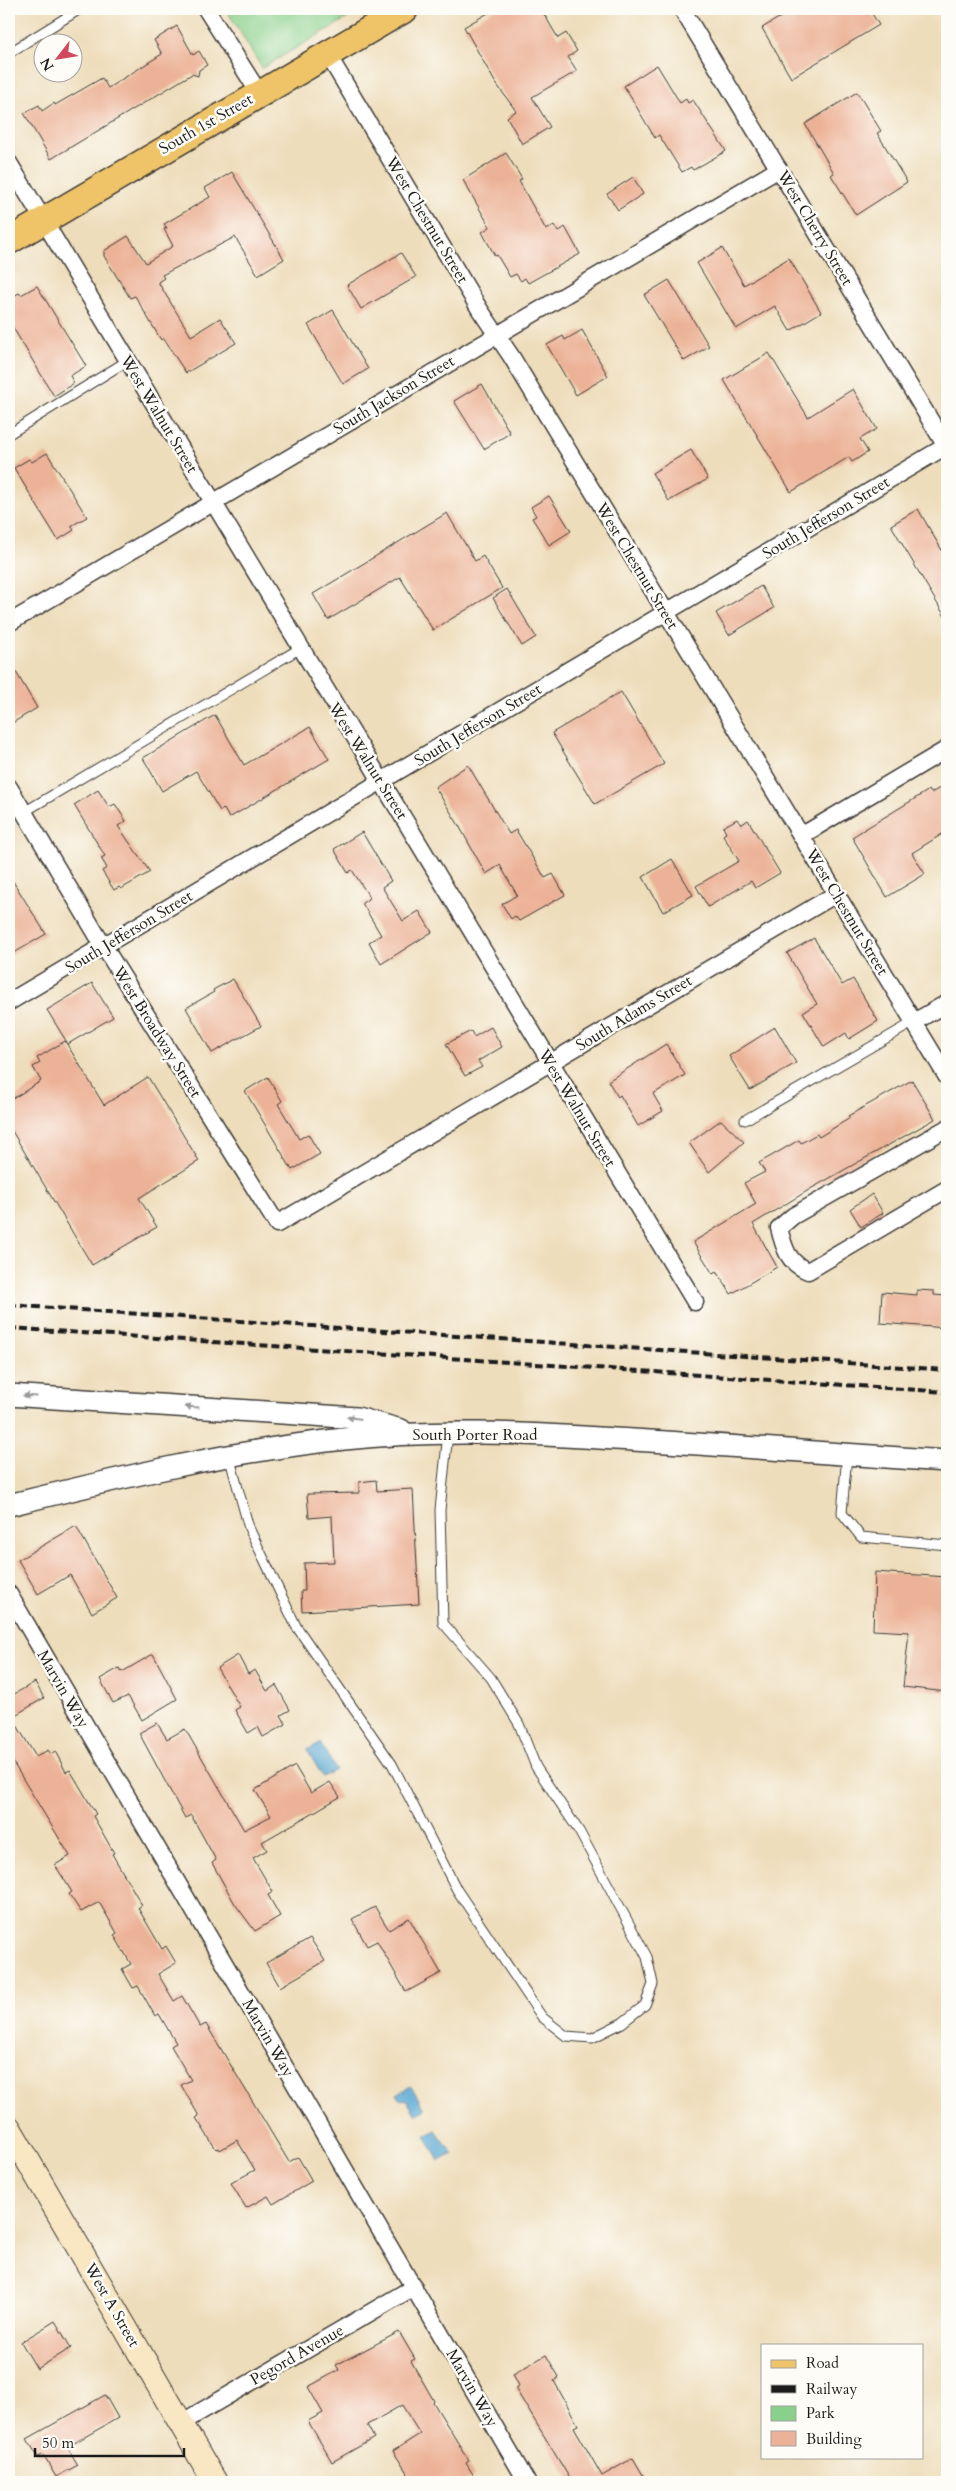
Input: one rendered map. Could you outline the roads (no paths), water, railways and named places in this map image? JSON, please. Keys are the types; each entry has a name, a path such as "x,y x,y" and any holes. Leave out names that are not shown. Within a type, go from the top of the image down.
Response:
{"main road":[{"name":"South 1st Street","path":"9,241 405,9"},
{"name":"West A Street","path":"9,2128 215,2482"}],"street":[{"path":"206,9 259,93"},
{"name":"West Cherry Street","path":"682,9 947,447"},
{"name":"West Chestnut Street","path":"328,55 664,613 947,1077"},
{"name":"West Walnut Street","path":"9,163 299,649 382,782 694,1302"},
{"name":"South Jackson Street","path":"9,623 779,169"},
{"name":"South Jefferson Street","path":"9,1002 947,447"},
{"path":"801,836 947,749"},
{"name":"West Broadway Street","path":"9,787 18,811 277,1224"},
{"name":"South Adams Street","path":"277,1224 836,894"},
{"path":"914,1022 947,1003"},
{"path":"947,1128 793,1216 779,1228 784,1245 796,1266 808,1271 947,1189"},
{"path":"9,1395 357,1418 418,1434"},
{"name":"South Porter Road","path":"9,1505 132,1475 230,1456 344,1438 418,1434 544,1434 947,1461"},
{"name":"Marvin Way","path":"9,1594 527,2482"},
{"name":"Pegord Avenue","path":"181,2423 414,2287"}],"lane":[{"path":"9,53 80,9"},
{"path":"9,434 127,361"},
{"path":"18,811 299,649"},
{"path":"745,1120 914,1022"},
{"path":"230,1456 248,1528 296,1626 392,1764 457,1890 542,2016 566,2036 592,2038 622,2023 645,2005 653,1984 647,1957 579,1831 536,1767 519,1724 491,1678 444,1623 440,1510 448,1433"},
{"path":"847,1454 842,1513 861,1537 947,1544"}],"water":[{"path":"320,1743 336,1770 323,1777 307,1750"},
{"path":"411,2086 425,2109 416,2115 407,2101 401,2100 397,2094"},
{"path":"436,2130 453,2154 439,2161 425,2136"}],"railway":[{"path":"9,1305 947,1370"},
{"path":"9,1328 947,1392"}]}
